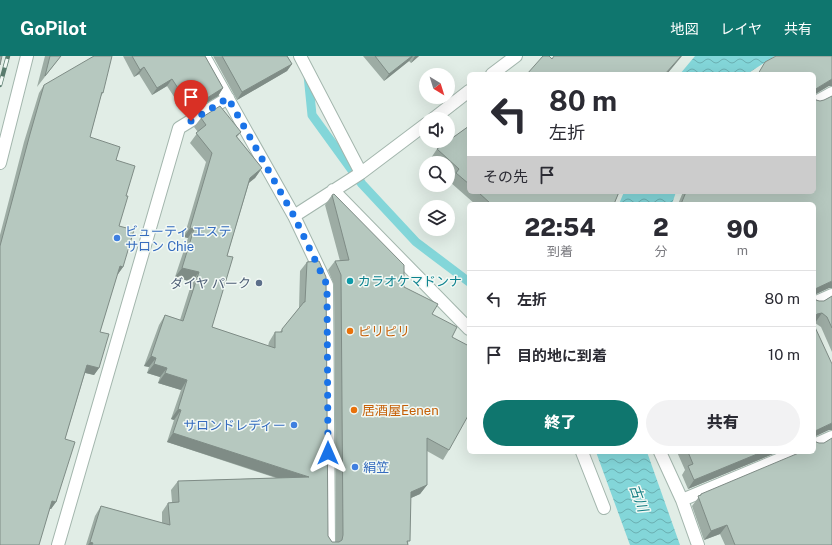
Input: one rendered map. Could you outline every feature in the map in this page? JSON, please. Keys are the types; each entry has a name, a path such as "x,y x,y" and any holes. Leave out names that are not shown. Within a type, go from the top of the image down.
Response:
{"street":[{"path":"0,163 27,56"},
{"path":"204,56 294,216 327,285 328,545"},
{"path":"300,56 361,173"},
{"path":"495,72 516,56"},
{"path":"441,112 467,93"},
{"path":"816,102 832,93"},
{"path":"58,545 179,128 228,98"},
{"path":"294,216 361,173 419,129"},
{"path":"333,190 467,327"},
{"path":"816,302 832,295"},
{"path":"816,444 832,437"},
{"path":"583,454 604,508"},
{"path":"661,454 682,500 698,545"},
{"path":"682,500 792,454"}],"water":[{"path":"695,56 775,56 750,72 682,72"},
{"path":"623,194 675,194 673,202 620,202"},
{"name":"古川","path":"597,454 648,454 680,545 630,545"}],"building":[{"path":"50,56 61,56 45,76"},
{"path":"94,56 112,56 90,137 120,147 116,160 135,166 119,226 134,230 123,267 120,266 100,332 109,334 99,368 87,365 65,439 75,442 56,502 52,501 39,545 0,545 0,246 44,85"},
{"path":"132,56 205,56 223,88 191,108 172,79 157,88 144,67 140,70"},
{"path":"222,56 287,56 292,64 242,92"},
{"path":"375,56 412,56 389,74"},
{"path":"543,56 549,56 552,59 554,56 681,56 667,72 529,72"},
{"path":"776,56 832,56 832,79 816,89 816,72 759,72 765,62"},
{"path":"832,96 832,281 816,289 816,202 682,202 685,194 816,194 816,100 824,100"},
{"path":"220,106 241,132 236,136 262,168 250,178 227,256 233,257 212,327 275,348 275,332 282,332 282,329 305,302 307,262 319,261 326,277 328,536 332,542 339,542 342,540 343,535 341,275 335,261 349,260 332,195 334,194 404,265 404,287 438,304 432,314 457,327 452,337 467,345 467,418 449,450 427,438 427,485 411,492 410,541 407,541 408,545 92,545 93,543 90,542 101,506 170,525 168,503 179,502 178,481 309,477 173,433 181,410 178,409 187,380 165,373 167,368 154,364 156,358 151,356 165,315 183,321 199,272 182,268 194,229 190,228 212,153 196,133 206,125 201,118"},
{"path":"467,127 467,182 456,173 459,169 455,165 455,156 445,156 437,149 455,148 455,136"},
{"path":"480,194 618,194 615,202 489,202"},
{"path":"832,296 832,328 827,317 822,313 816,315 816,300 824,301"},
{"path":"816,329 832,364 832,423 816,431"},
{"path":"832,438 832,545 735,545 727,525 711,531 698,496 796,454 816,454 816,442 824,443"},
{"path":"689,454 757,454 694,480 688,466 693,464"}],"waterway":[{"path":"308,75 312,115 362,184 416,242 467,280"}],"railway":[{"path":"0,85 8,56"}],"place":[{"name":"ビューティ エステ サロン Chie","path":"117,238"},
{"name":"カラオケマドンナ","path":"350,281"},
{"name":"ダイヤ パーク","path":"259,283"},
{"name":"ピリピリ","path":"350,331"},
{"name":"居酒屋Eenen","path":"354,410"},
{"name":"サロンドレディー","path":"294,425"},
{"name":"絹笠","path":"355,467"}],"route":[{"path":"191,121 228,98 294,216 327,285 328,453"}]}
